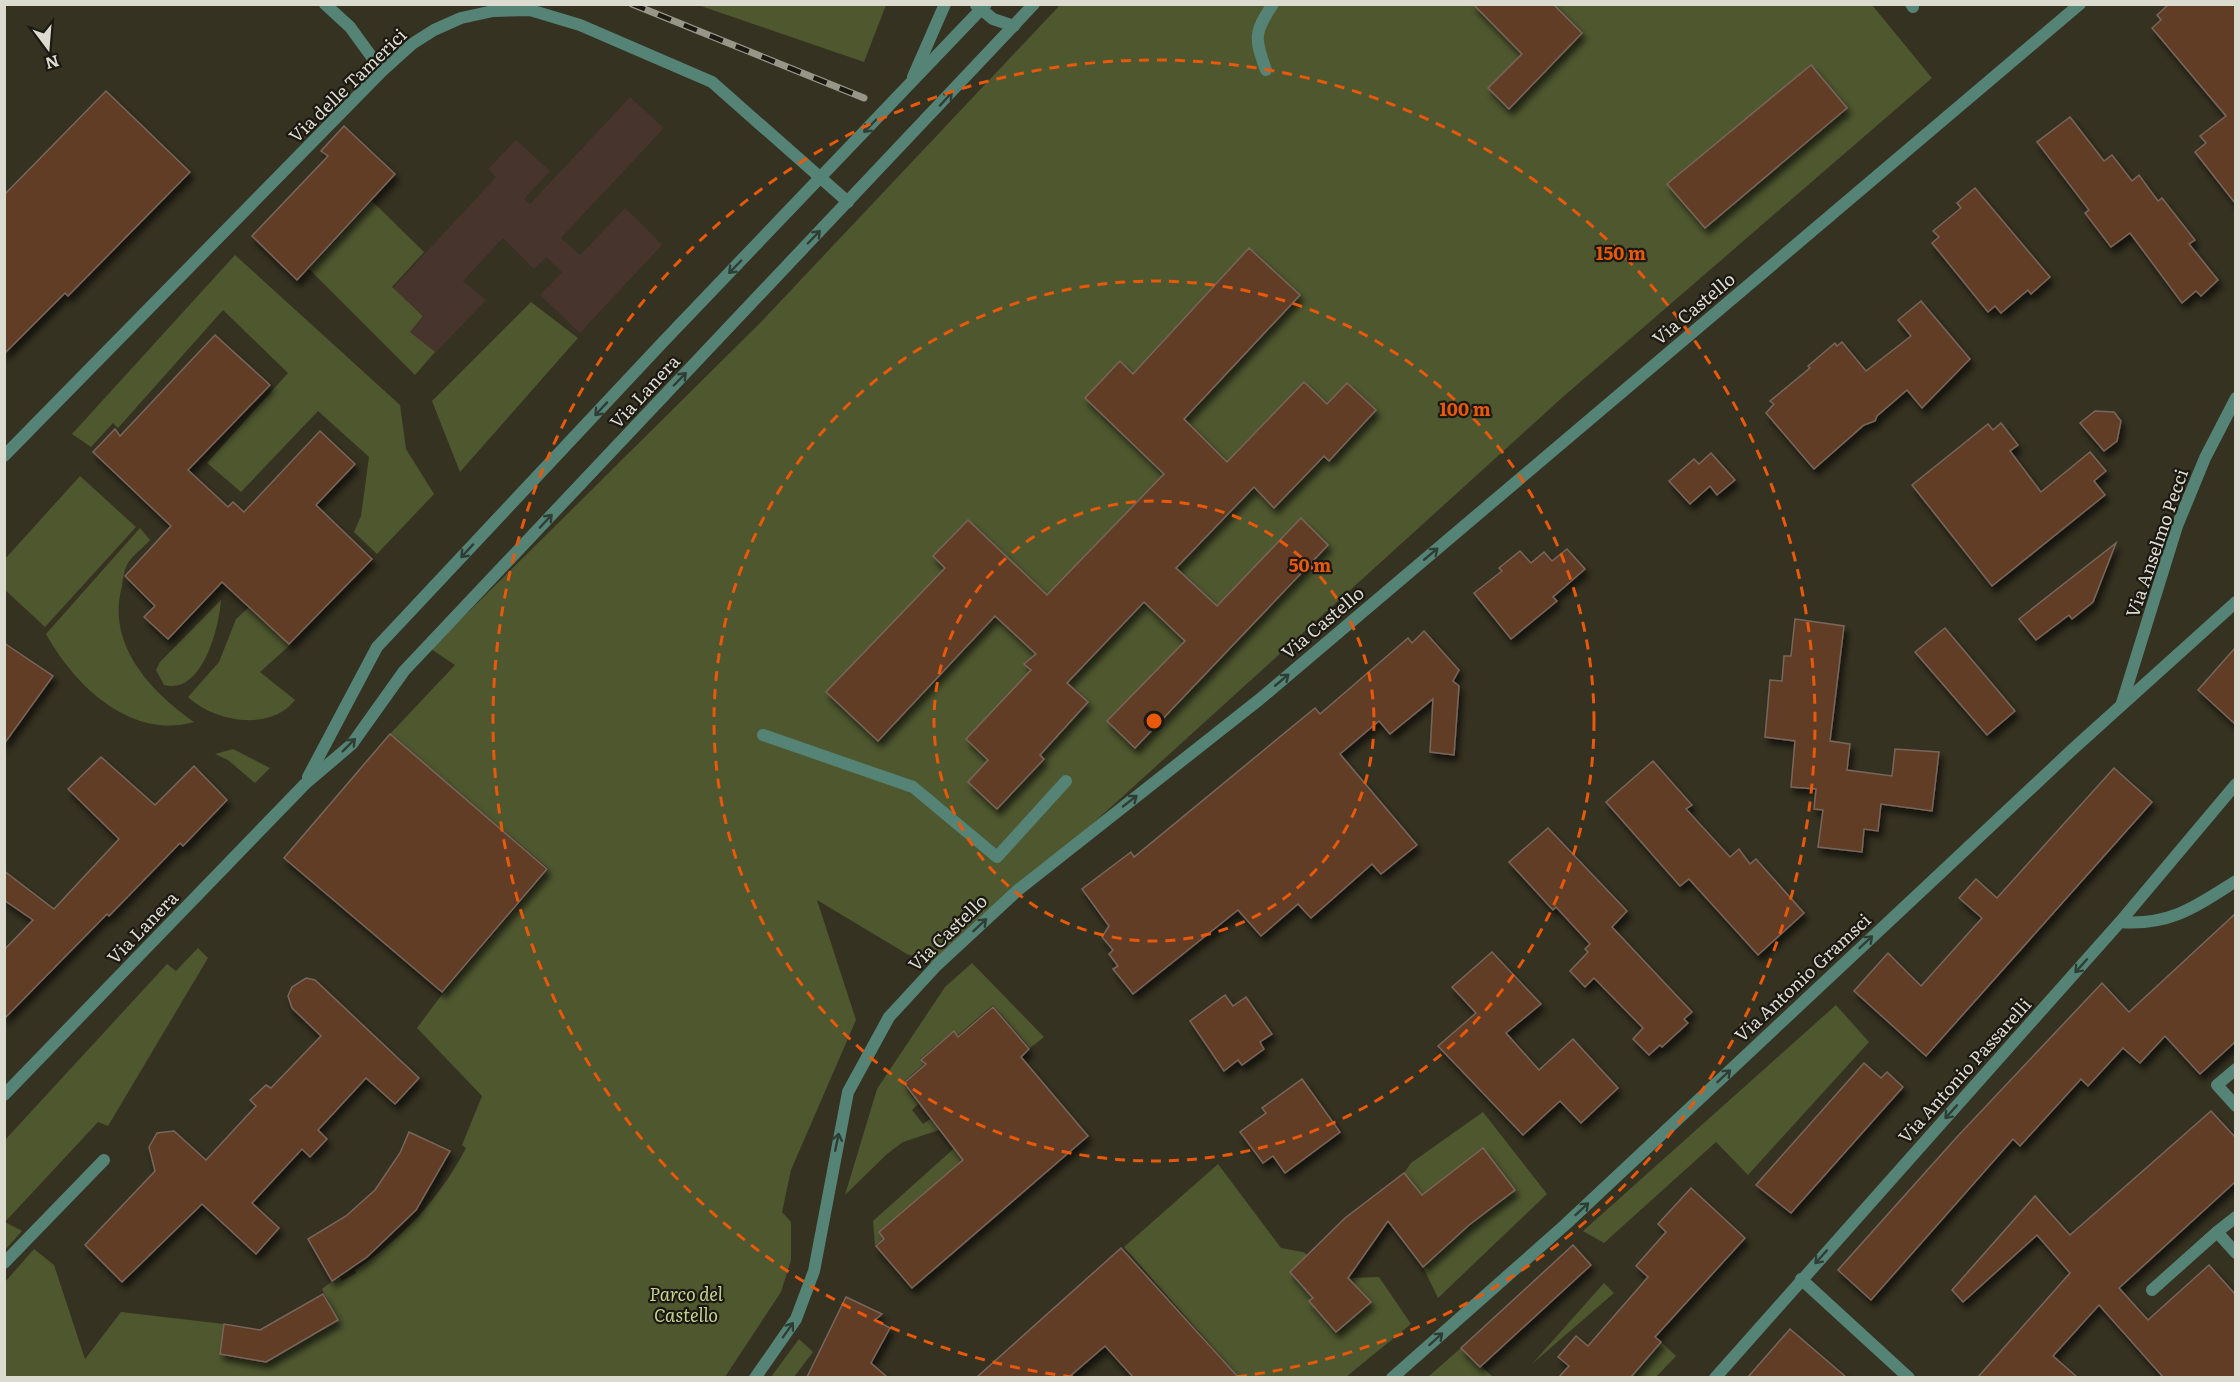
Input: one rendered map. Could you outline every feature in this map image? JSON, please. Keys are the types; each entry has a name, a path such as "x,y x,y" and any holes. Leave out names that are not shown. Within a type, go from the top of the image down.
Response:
{"street":[{"path":"325,4 350,27 382,71"},
{"path":"516,4 530,10"},
{"name":"Via Lanera","path":"910,84 945,4"},
{"name":"Via Lanera","path":"4,1095 304,784 352,744 404,671 1034,4"},
{"path":"1266,70 1256,44 1258,29 1273,4"},
{"name":"Via Castello","path":"755,1377 796,1319 814,1270 848,1092 889,1017 937,965 1018,890 1260,699 2080,4"},
{"name":"Via Lanera","path":"304,784 355,693 377,647 910,84 981,6 1014,26"},
{"name":"Via delle Tamerici","path":"4,456 382,71 412,44 434,30 462,18 493,11 530,10 580,25 711,82 848,202"},
{"name":"Via Anselmo Pecci","path":"2122,705 2177,526 2205,458 2235,398"},
{"name":"Via Antonio Gramsci","path":"1392,1377 1566,1224 2235,602"},
{"path":"764,735 913,787 997,857 1066,781"},
{"name":"Via Antonio Passarelli","path":"1714,1377 2120,922 2235,784"},
{"path":"2120,922 2147,924 2192,909 2235,881"},
{"path":"2235,1069 2217,1085 2235,1106"},
{"path":"4,1263 105,1160"},
{"path":"2152,1290 2235,1216"},
{"path":"2217,1232 2235,1253"},
{"path":"1801,1279 1909,1377"}],"shaded area":[{"path":"630,97 664,128 561,238 580,255 625,208 662,245 580,333 540,295 562,272 546,257 534,269 503,238 463,281 486,300 435,353 410,332 424,316 393,288 496,177 488,169 516,140 550,171 524,199 530,204"}],"green space":[{"path":"698,5 886,5 864,62"},
{"name":"Parco del Castello","path":"1060,5 1872,5 1932,78 1564,396 937,965 907,954 817,900 856,1020 791,1170 782,1212 791,1222 791,1260 781,1292 725,1377 5,1378 5,1282 34,1249 54,1265 85,1359 121,1312 224,1324 220,1354 266,1361 338,1320 322,1289 339,1276 342,1281 356,1273 355,1270 404,1231 432,1200 466,1148 462,1145 482,1096 417,1028 443,993 549,869 390,734 455,665 431,649 760,323"},
{"path":"372,201 424,252 392,287 423,316 410,332 435,352 415,375 309,269"},
{"path":"235,255 400,405 406,449 434,494 377,554 354,532 361,516 369,457 318,411 241,492 207,463 288,373 223,310 118,428 113,423 91,447 72,434"},
{"path":"531,302 578,338 460,472 432,401"},
{"path":"80,476 136,527 45,627 5,590 5,559"},
{"path":"140,528 150,540 133,557 126,568 119,607 120,627 126,646 148,681 162,696 194,722 171,726 148,723 127,716 107,704 72,672 46,634"},
{"path":"221,600 212,642 198,670 189,680 177,685 164,685 156,670 160,662"},
{"path":"248,608 290,645 260,672 295,700 272,717 257,720 242,720 213,713 188,697 219,662 236,619"},
{"path":"233,749 270,768 255,783 228,760 215,754"},
{"path":"198,948 208,958 108,1126 98,1122 5,1222 5,1140 167,964 176,971"},
{"path":"972,963 1044,1037 1030,1048 993,1005 958,1035 954,1030 920,1059 924,1064 902,1083 918,1104 912,1110 923,1124 930,1119 939,1130 903,1142 887,1154 845,1195 877,1089 945,987"},
{"path":"1836,1005 1869,1042 1748,1175 1716,1142 1604,1243 1583,1231"},
{"path":"1036,1075 980,1145 879,1232 883,1239 875,1245 873,1221"},
{"path":"1483,1112 1547,1194 1438,1298 1423,1267 1456,1236 1411,1200 1415,1186 1404,1173 1411,1163"},
{"path":"1218,1164 1281,1248 1303,1252 1309,1256 1291,1272 1313,1298 1309,1302 1336,1332 1371,1303 1348,1278 1379,1277 1411,1324 1346,1377 1239,1377 1124,1247"},
{"path":"5,1222 22,1231 5,1250"},
{"path":"1604,1283 1614,1293 1532,1364"},
{"path":"799,1339 813,1352 794,1377 771,1377"},
{"path":"1661,1342 1676,1356 1656,1377 1631,1377"},
{"path":"1461,1348 1493,1377 1429,1376"}],"building":[{"path":"1473,4 1553,4 1582,33 1509,109 1488,88 1522,54"},
{"path":"2169,4 2235,4 2235,203 2195,152 2206,143 2200,136 2226,116 2152,28 2161,20 2157,15"},
{"path":"1811,65 1847,108 1705,228 1667,184"},
{"path":"106,91 190,172 68,296 65,293 4,354 4,195"},
{"path":"2070,117 2104,161 2112,155 2132,181 2139,175 2158,201 2162,198 2195,240 2189,244 2218,280 2201,296 2196,291 2182,303 2130,233 2111,247 2085,213 2089,210 2037,142"},
{"path":"344,126 395,174 297,280 252,236 328,156 321,151"},
{"path":"1975,188 2050,277 2031,294 2028,290 2001,313 1995,306 1988,312 1932,243 1939,237 1933,231 1961,208 1957,203"},
{"path":"1249,248 1300,295 1184,419 1227,462 1304,382 1327,404 1347,383 1376,410 1329,461 1324,456 1274,508 1254,487 1176,568 1217,606 1301,518 1328,545 1135,748 1107,721 1185,641 1144,602 1067,683 1088,702 1040,755 1044,759 997,809 968,782 988,760 966,739 1031,670 1024,664 1036,654 995,616 878,741 826,692 945,568 933,556 968,520 1047,595 1164,474 1085,398 1120,361 1133,374"},
{"path":"1921,301 1970,359 1922,408 1907,390 1877,416 1875,421 1864,425 1814,469 1766,413 1774,404 1770,401 1810,368 1808,366 1835,343 1837,346 1842,342 1866,371 1911,336 1898,320"},
{"path":"215,335 270,385 188,470 228,507 233,502 244,512 320,431 355,464 316,505 372,559 289,644 222,582 168,639 144,617 155,606 125,576 171,526 93,452 115,429 120,436"},
{"path":"2095,411 2114,412 2121,421 2117,441 2104,451 2080,423"},
{"path":"2001,423 2018,445 2010,451 2041,492 2090,452 2106,471 2094,481 2105,495 1992,586 1912,485 1988,424 1993,430"},
{"path":"1711,453 1735,480 1717,495 1710,486 1690,504 1669,481 1694,459 1699,464"},
{"path":"2116,543 2093,602 2072,619 2069,615 2036,640 2019,619"},
{"path":"1567,549 1585,569 1553,597 1557,601 1511,639 1474,593 1502,571 1499,568 1520,551 1531,563 1544,552 1552,561"},
{"path":"1795,619 1844,626 1830,741 1850,744 1847,770 1892,776 1895,749 1939,752 1932,811 1881,804 1878,831 1864,829 1862,852 1818,847 1823,810 1814,809 1816,789 1791,787 1795,741 1765,737 1770,680 1782,681 1784,656 1791,656"},
{"path":"1945,628 2015,711 1987,735 1915,652"},
{"path":"1424,631 1459,670 1453,681 1459,686 1454,755 1430,752 1433,699 1390,734 1379,721 1340,754 1417,845 1381,874 1372,864 1311,918 1298,904 1261,936 1238,910 1133,994 1113,969 1118,966 1109,954 1113,950 1102,937 1109,926 1082,889 1131,852 1134,857 1315,708 1320,714 1408,638 1412,643"},
{"path":"4,643 53,676 4,744"},
{"path":"2235,648 2235,724 2198,690"},
{"path":"390,734 547,869 442,992 284,858"},
{"path":"101,757 155,805 194,766 227,800 183,846 180,843 109,916 107,914 4,1019 4,950 33,920 4,900 4,871 54,909 119,839 68,789"},
{"path":"1653,761 1692,805 1686,809 1730,857 1739,849 1750,864 1756,859 1804,913 1758,955 1689,879 1680,886 1606,802"},
{"path":"2114,768 2152,802 1926,1056 1854,991 1888,953 1921,986 1982,918 1959,898 1976,879 1997,898"},
{"path":"1548,828 1627,911 1612,927 1692,1012 1684,1019 1688,1023 1662,1047 1660,1045 1649,1055 1633,1039 1643,1028 1594,978 1585,987 1570,971 1588,952 1585,949 1590,944 1556,907 1553,910 1509,862"},
{"path":"2235,914 2235,1042 2200,1074 2165,1036 2140,1063 2123,1048 2088,1086 2081,1079 2020,1146 2013,1139 1871,1300 1838,1270 1956,1138 2102,983 2129,1012"},
{"path":"1492,952 1541,1004 1506,1033 1539,1070 1573,1039 1618,1088 1581,1123 1560,1101 1523,1135 1438,1046 1476,1013 1452,987"},
{"path":"306,978 315,980 419,1078 395,1104 366,1078 318,1130 327,1139 310,1157 302,1149 252,1203 279,1228 256,1254 202,1204 122,1282 85,1245 155,1171 149,1147 157,1133 174,1131 206,1160 256,1106 250,1100 266,1085 271,1088 321,1036 292,1008 288,996 292,987"},
{"path":"1225,995 1233,1006 1246,997 1272,1034 1260,1042 1264,1049 1242,1065 1238,1060 1224,1071 1190,1021"},
{"path":"993,1007 1029,1049 1021,1057 1088,1136 912,1288 876,1246 884,1239 879,1232 963,1160 904,1083 926,1064 921,1060 954,1031 958,1037"},
{"path":"1864,1063 1881,1078 1887,1072 1903,1087 1791,1213 1756,1185"},
{"path":"1302,1079 1340,1132 1285,1173 1273,1156 1263,1163 1240,1132 1266,1113 1262,1108"},
{"path":"2211,1111 2235,1137 2235,1182 2119,1288 2148,1320 2209,1265 2235,1294 2235,1377 2163,1377 2099,1305 2053,1356 2077,1377 1978,1377 2070,1273 2037,1235 1963,1302 1952,1290 2035,1196 2070,1235"},
{"path":"409,1132 450,1151 416,1210 367,1257 332,1281 308,1239 346,1216 375,1190 400,1153"},
{"path":"1483,1148 1515,1190 1469,1225 1423,1267 1388,1221 1348,1278 1371,1302 1336,1332 1309,1301 1313,1298 1290,1272 1345,1218 1404,1173 1422,1195"},
{"path":"1691,1188 1745,1238 1655,1337 1661,1342 1631,1377 1559,1377 1569,1366 1558,1357 1576,1336 1588,1346 1648,1277 1636,1266 1666,1232 1658,1224"},
{"path":"1573,1245 1591,1265 1480,1367 1461,1348"},
{"path":"1121,1248 1238,1377 1133,1377 1105,1346 1069,1377 977,1377"},
{"path":"323,1294 338,1320 266,1362 220,1354 224,1324 260,1330"},
{"path":"846,1297 882,1314 875,1320 890,1328 871,1363 887,1377 807,1377"},
{"path":"1790,1329 1846,1377 1748,1377"}],"railway":[{"path":"632,4 864,98"}]}
